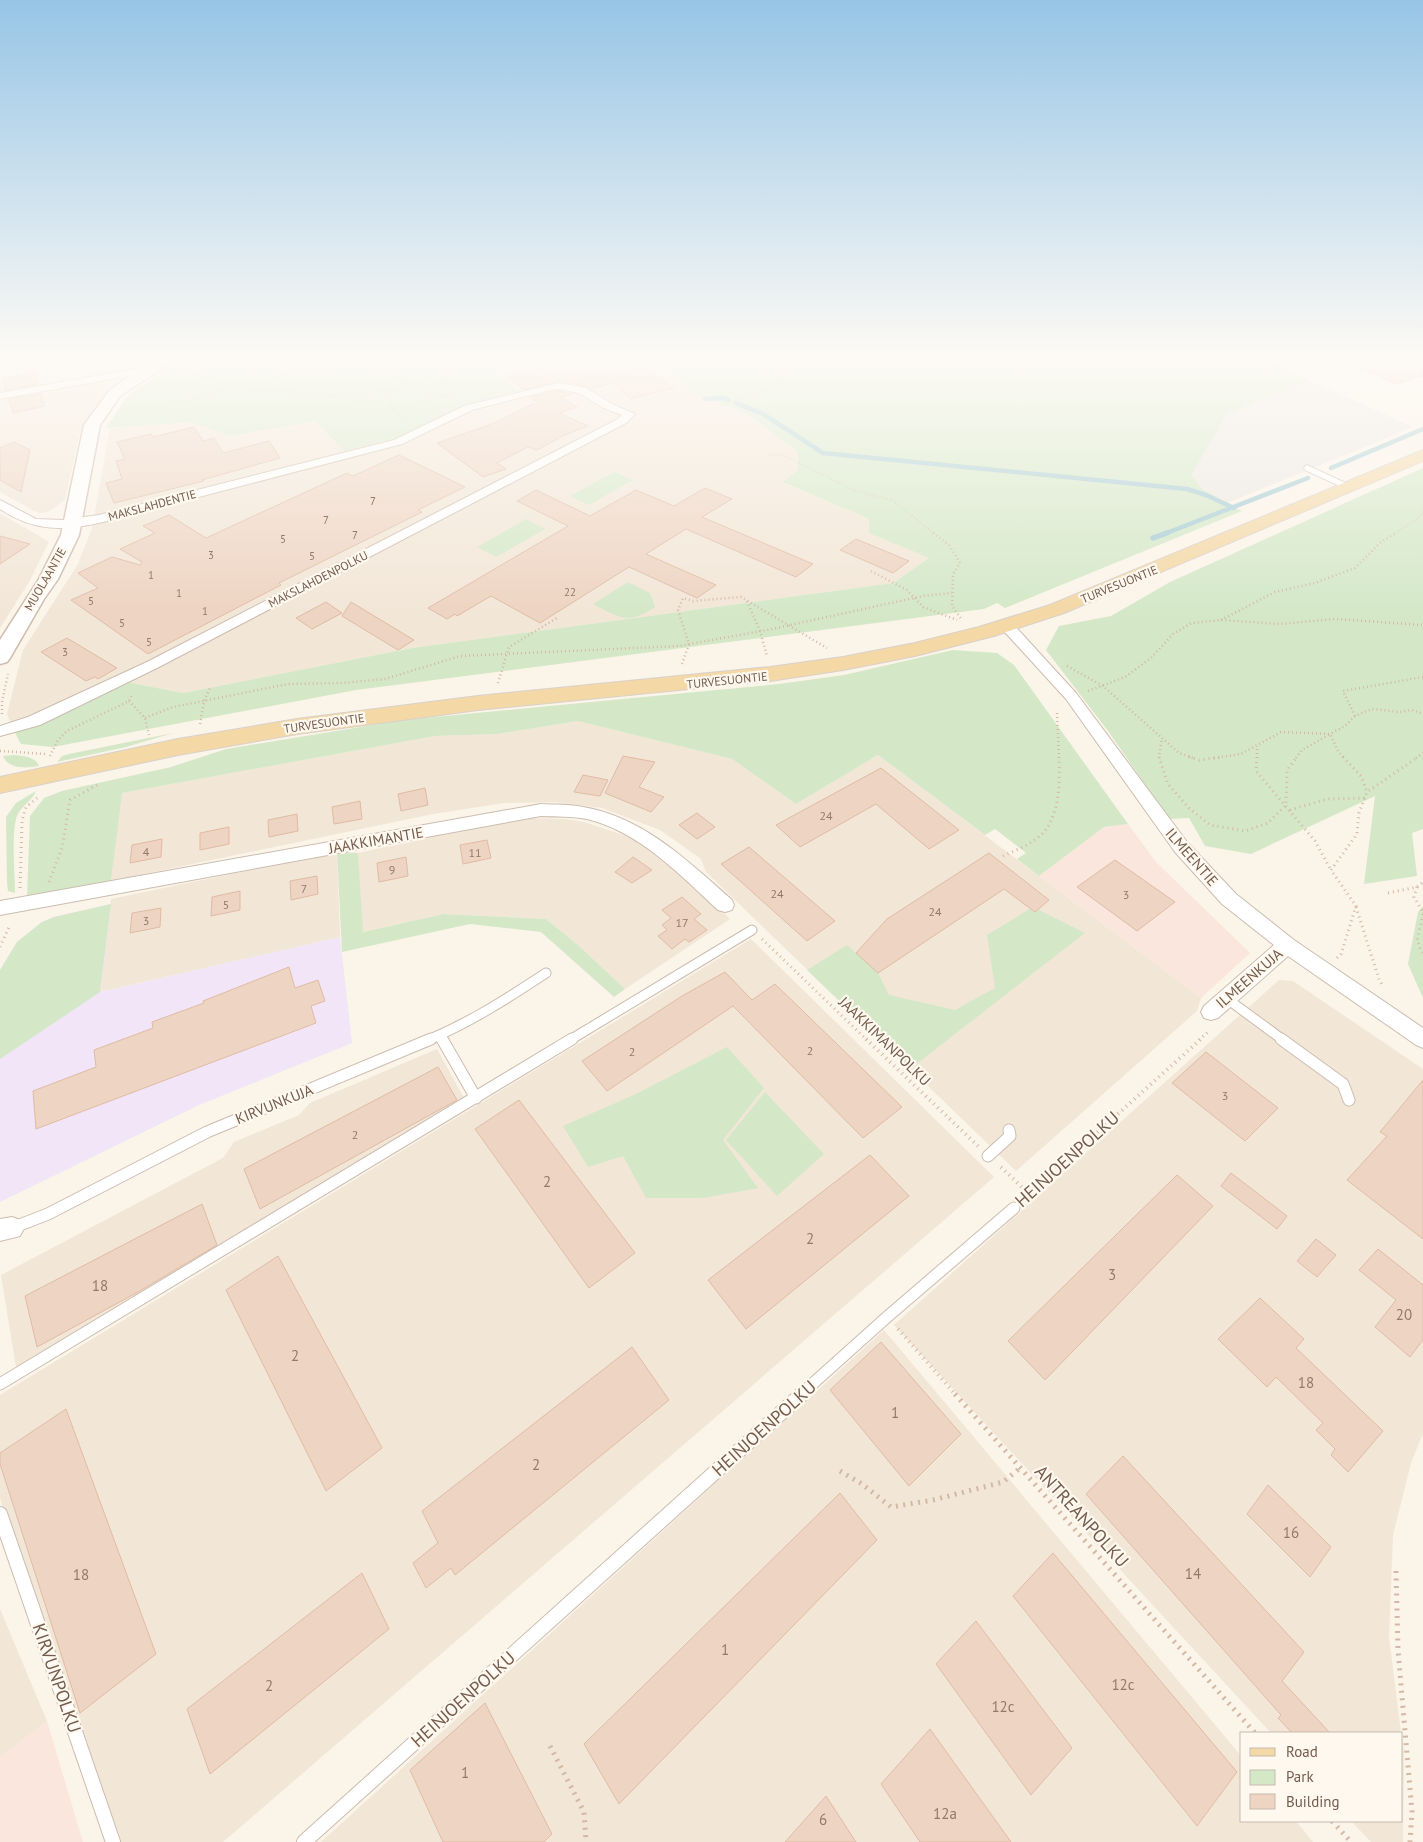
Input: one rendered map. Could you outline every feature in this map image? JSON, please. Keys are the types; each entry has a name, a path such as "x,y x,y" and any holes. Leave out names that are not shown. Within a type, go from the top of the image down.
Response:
{"main road":[{"name":"TURVESUONTIE","path":"0,785 49,764 212,741 340,720 485,703 730,680 832,667 1008,627 1134,578 1423,455"}],"street":[{"name":"MUOLAANTIE","path":"0,658 52,572 63,550 73,522 89,442"},
{"name":"MAKSLAHDENTIE","path":"0,504 28,520 48,523 99,519 394,442"},
{"name":"MAKSLAHDENPOLKU","path":"0,731 34,721 152,665 582,442"},
{"name":"ILMEENTIE","path":"1008,627 1071,696 1181,847 1229,899 1287,945 1423,1039"},
{"name":"JAAKKIMANTIE","path":"0,908 541,810 590,814 628,828 665,852 725,905"},
{"name":"ILMEENKUJA","path":"1211,1012 1287,945"}],"lane":[{"path":"1307,468 1348,487"},
{"path":"0,1384 752,930"},
{"name":"KIRVUNKUJA","path":"6,1229 48,1214 207,1132 440,1036 497,1006 546,973"},
{"path":"1226,998 1343,1084 1349,1100"},
{"path":"440,1036 476,1098"},
{"path":"988,1156 1010,1136 1009,1130"},
{"name":"HEINJOENPOLKU","path":"304,1842 887,1317 1014,1208"},
{"name":"KIRVUNPOLKU","path":"0,1514 113,1842"}],"path":[{"path":"768,455 781,454 858,492 892,500 949,545 960,563 952,574 952,606 964,623 923,607 907,590 871,571"},
{"path":"1221,620 1275,592 1315,583 1356,568 1381,542 1417,519 1423,512"},
{"path":"145,718 173,707 288,684 342,683 385,679 460,656 689,644 952,593"},
{"path":"680,671 689,644 678,610 683,598 693,601 741,597 831,651 822,653"},
{"path":"747,601 760,631 769,662"},
{"path":"497,688 509,648 557,618"},
{"path":"1071,696 1125,677 1151,658 1174,634 1192,624 1221,620 1280,624 1335,619 1423,625"},
{"path":"1037,657 1073,668 1102,686 1179,753 1199,760 1241,754 1281,732 1330,734"},
{"path":"1355,716 1343,691 1423,677"},
{"path":"206,724 199,726 204,701 211,686"},
{"path":"0,947 19,906 22,821 26,807 47,790 49,764 58,740 67,731 128,701 145,718 149,735"},
{"path":"1162,738 1158,755 1168,784 1189,808 1210,825 1245,831 1268,823 1286,804 1286,770 1302,750 1345,726 1355,716 1372,709 1400,712 1412,710 1423,714"},
{"path":"1003,856 1042,834 1052,819 1060,776 1057,713"},
{"path":"140,737 158,734"},
{"path":"1330,734 1338,751 1361,776 1367,792"},
{"path":"1257,746 1256,771 1315,840 1356,906 1379,980 1388,993"},
{"path":"0,751 6,750 28,754 49,764"},
{"path":"49,764 59,753"},
{"path":"1332,870 1357,834 1359,812 1367,792 1423,753"},
{"path":"42,901 62,848 70,800 103,782"},
{"path":"1290,810 1327,799 1365,798"},
{"path":"1388,894 1417,887 1423,882"},
{"path":"1417,887 1414,897 1423,913 1417,940 1423,955"},
{"path":"1333,963 1342,954 1356,906"},
{"name":"JAAKKIMANPOLKU","path":"752,930 1029,1194"},
{"name":"HEINJOENPOLKU","path":"1014,1208 1214,1026 1211,1012"},
{"name":"ANTREANPOLKU","path":"887,1317 1254,1732"},
{"path":"840,1471 862,1484 892,1507 933,1500 1004,1482 1020,1468"},
{"path":"1396,1571 1398,1650 1411,1803 1410,1842"},
{"path":"550,1746 584,1812 586,1842"},
{"path":"1333,1822 1351,1842"}],"shaded area":[{"path":"0,442 78,442 65,500 48,512 40,513 34,511 0,492"},
{"path":"107,442 785,442 797,451 798,470 783,483 869,519 869,533 929,558 893,583 412,648 183,693 122,681 13,729 7,714 23,650 78,564 92,528"},
{"path":"1210,442 1376,442 1227,503 1202,489 1190,475"},
{"path":"0,513 49,542 29,582 0,628"},
{"path":"578,721 732,759 796,804 878,755 1201,998 1197,1011 1016,1171 706,872 701,859 660,830 602,808 556,802 504,803 433,814 111,881 121,793 435,736 497,734"},
{"path":"519,818 565,819 584,822 635,839 652,849 686,877 730,919 625,989 578,945 546,919 443,914 362,932 358,853 429,838 429,833"},
{"path":"1128,824 1156,862 1250,953 1201,998 1039,876 1104,827"},
{"path":"337,852 340,937 100,992 111,899"},
{"path":"111,904 101,992 340,937 352,1043 199,1105 0,1202 0,970 17,942 42,922 54,917"},
{"path":"751,939 994,1177 223,1842 104,1842 0,1498 0,1395"},
{"path":"1279,980 1293,981 1423,1069 1423,1433 1411,1463 1393,1535 1389,1637 1401,1732 1270,1732 894,1325"},
{"path":"437,1049 465,1100 16,1367 1,1275 223,1158 234,1142 299,1115 310,1103"},
{"path":"884,1330 1240,1755 1240,1822 1297,1822 1313,1842 321,1842"},
{"path":"0,1609 47,1721 0,1757"},
{"path":"47,1721 83,1842 0,1842 0,1757"},
{"path":"1403,1743 1404,1750 1403,1842 1371,1842 1352,1822 1403,1822"}],"green space":[{"path":"336,442 380,442 344,451"},
{"path":"785,442 1210,442 1191,475 1202,489 1242,511 1005,608 997,603 984,609 356,690 53,747 21,744 13,729 122,681 183,693 412,648 893,583 929,558 869,533 869,519 782,482 798,470 797,451"},
{"path":"1423,468 1423,829 1412,833 1417,876 1364,884 1375,796 1251,854 1205,846 1189,818 1169,819 1108,731 1046,650 1059,626 1111,616 1170,582"},
{"path":"614,472 633,480 589,505 570,496"},
{"path":"526,519 545,529 496,557 477,547"},
{"path":"628,582 650,593 655,607 630,618 618,616 593,604"},
{"path":"953,650 997,653 1014,665 1128,824 1104,827 1039,876 1017,859 1026,853 995,829 985,835 878,755 796,804 732,759 578,721 497,734 435,736 122,793 111,881 27,898 30,816 44,798 62,791 171,767 226,749 403,720 779,684 844,675"},
{"path":"173,733 126,747 57,762 62,756 69,754"},
{"path":"13,755 32,758 39,766 14,766 9,764 3,756"},
{"path":"36,791 19,812 15,823 15,893 8,891 7,883 6,817 16,803"},
{"path":"337,852 358,853 363,932 443,914 546,919 578,945 625,989 614,997 541,932 470,924 342,952"},
{"path":"111,904 100,992 0,1059 0,970 17,942 42,922 54,917"},
{"path":"1423,906 1423,998 1408,964 1418,912"},
{"path":"1033,907 1085,933 910,1069 807,970 847,945 878,973 889,995 955,1010 995,988 987,935"},
{"path":"727,1047 764,1088 723,1140 758,1188 703,1198 646,1198 623,1156 588,1167 563,1126 636,1094"},
{"path":"765,1092 824,1154 777,1196 726,1140"}],"building":[{"path":"14,442 30,450 21,492 0,480 0,448"},
{"path":"117,442 216,442 223,453 270,442 280,458 202,480 204,481 114,503 106,483 122,479 116,461 125,459"},
{"path":"552,442 537,450 528,447 497,463 506,469 483,477 437,443"},
{"path":"399,455 465,487 418,510 422,512 279,583 281,585 148,654 71,600 98,588 78,573 112,557 140,565 142,562 120,549 155,533 143,526 169,515 206,538 347,473 353,476"},
{"path":"705,488 732,499 702,517 813,564 796,577 686,529 646,554 716,585 697,598 629,567 540,623 491,596 457,616 455,614 447,619 428,608 568,526 517,501 536,490 590,516 636,490 674,506"},
{"path":"0,536 30,544 0,564"},
{"path":"856,539 909,561 893,573 840,550"},
{"path":"326,602 342,613 312,629 296,618"},
{"path":"351,602 414,640 398,650 342,616"},
{"path":"67,638 117,668 98,679 95,677 86,681 41,652"},
{"path":"623,756 655,762 639,787 664,797 651,812 605,793"},
{"path":"881,768 959,830 929,849 876,804 800,847 776,825"},
{"path":"583,775 608,780 600,796 574,792"},
{"path":"425,788 428,805 401,811 398,794"},
{"path":"360,801 362,819 334,824 332,807"},
{"path":"697,813 715,827 697,839 679,825"},
{"path":"297,814 298,831 269,837 268,820"},
{"path":"229,827 229,844 200,850 200,833"},
{"path":"162,839 161,857 130,863 132,845"},
{"path":"487,840 491,858 463,864 460,845"},
{"path":"749,847 835,921 807,941 721,864"},
{"path":"989,853 1049,900 1035,912 1004,889 878,973 856,953 887,919"},
{"path":"406,857 408,876 379,882 377,863"},
{"path":"633,857 652,870 632,883 615,872"},
{"path":"1115,860 1175,902 1137,931 1077,887"},
{"path":"317,876 318,894 291,900 290,881"},
{"path":"240,891 240,910 211,916 212,897"},
{"path":"682,897 701,914 694,919 707,930 689,942 685,939 672,949 658,936 667,930 662,925 671,918 662,910"},
{"path":"161,908 160,927 130,933 132,913"},
{"path":"289,967 295,988 318,980 325,1001 311,1006 316,1023 36,1129 33,1091 96,1067 94,1050 153,1028 152,1022 204,1003 203,1001"},
{"path":"725,972 752,1000 775,984 902,1107 863,1138 733,1006 607,1091 582,1061 682,996"},
{"path":"1206,1052 1278,1108 1245,1141 1172,1083"},
{"path":"438,1067 457,1100 260,1209 244,1169"},
{"path":"1423,1080 1423,1239 1347,1180 1387,1136 1380,1132"},
{"path":"519,1100 635,1253 589,1288 475,1129"},
{"path":"870,1155 909,1196 746,1329 708,1280"},
{"path":"1231,1173 1287,1216 1277,1229 1221,1186"},
{"path":"1177,1175 1213,1206 1045,1380 1008,1341"},
{"path":"202,1204 217,1245 138,1292 37,1347 25,1296"},
{"path":"1316,1239 1336,1255 1317,1277 1297,1261"},
{"path":"1378,1249 1423,1285 1423,1340 1410,1357 1375,1327 1396,1300 1359,1270"},
{"path":"278,1256 382,1448 326,1491 226,1290"},
{"path":"1260,1298 1304,1339 1296,1348 1383,1431 1348,1472 1331,1455 1335,1449 1316,1430 1323,1423 1276,1377 1267,1387 1218,1339"},
{"path":"881,1342 961,1434 909,1486 830,1390"},
{"path":"632,1347 669,1400 455,1575 451,1568 426,1588 413,1563 438,1543 422,1511"},
{"path":"66,1409 156,1654 80,1713 0,1464 0,1453"},
{"path":"1123,1456 1304,1652 1282,1681 1329,1732 1291,1732 1278,1718 1281,1715 1086,1494"},
{"path":"1268,1485 1331,1547 1310,1577 1247,1514"},
{"path":"840,1493 877,1540 619,1804 584,1744"},
{"path":"1053,1553 1237,1772 1197,1826 1013,1596"},
{"path":"362,1573 389,1629 210,1774 187,1709"},
{"path":"976,1621 1072,1748 1031,1795 936,1664"},
{"path":"485,1703 552,1834 544,1842 443,1842 410,1770"},
{"path":"930,1729 1011,1842 920,1842 881,1784"},
{"path":"826,1796 856,1842 785,1842"}],"waterway":[{"path":"806,442 823,453 1187,489 1206,495 1233,507"},
{"path":"1331,468 1392,442"},
{"path":"1233,507 1308,478"},
{"path":"1164,534 1233,507"},
{"path":"1153,538 1167,533"}]}
